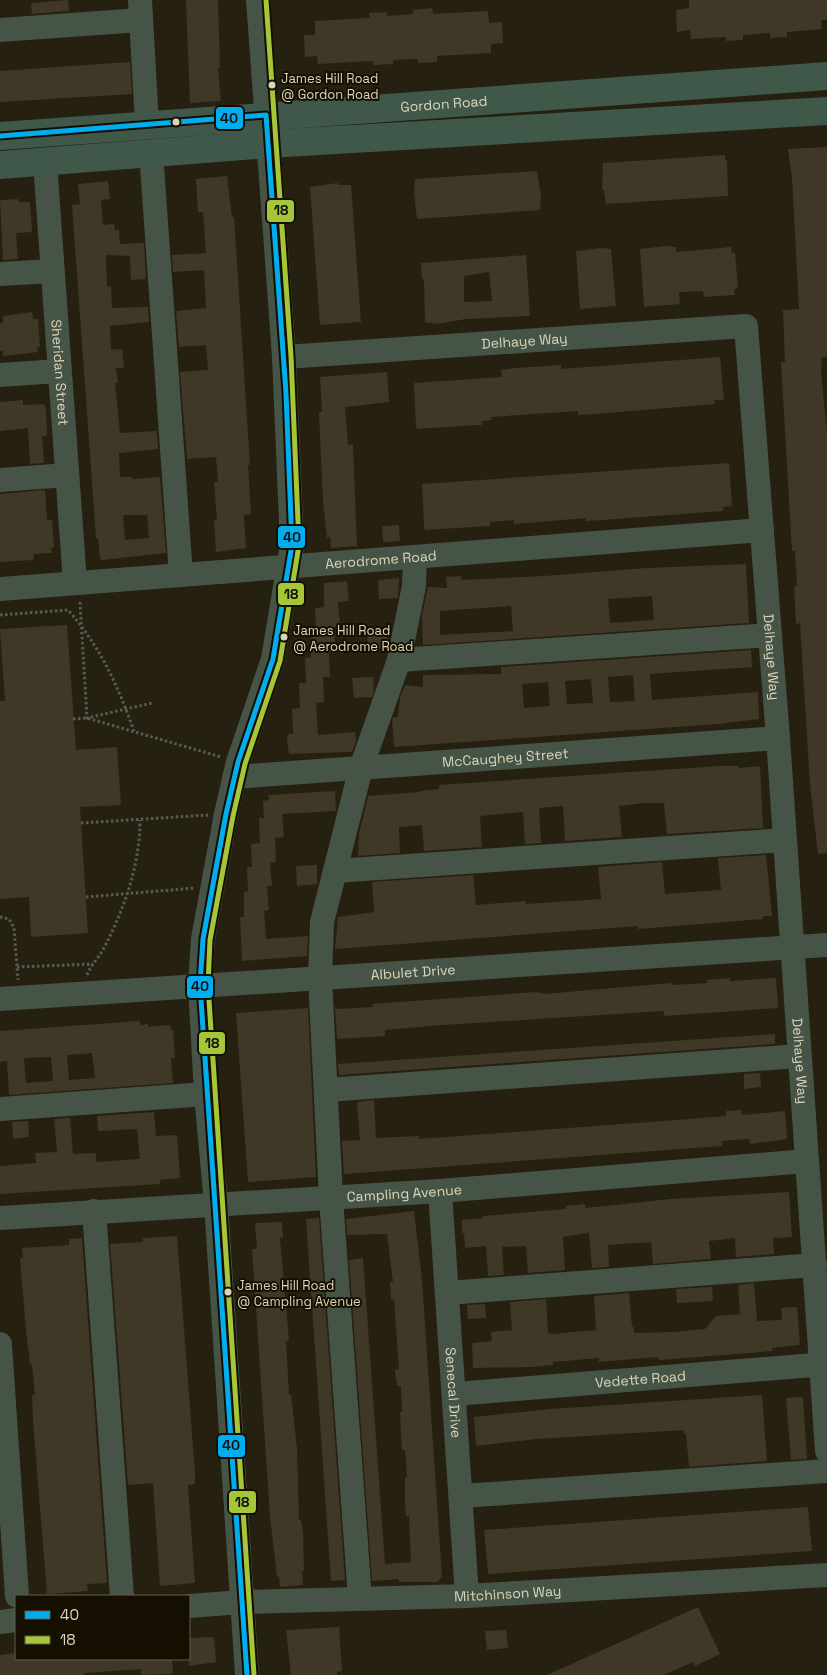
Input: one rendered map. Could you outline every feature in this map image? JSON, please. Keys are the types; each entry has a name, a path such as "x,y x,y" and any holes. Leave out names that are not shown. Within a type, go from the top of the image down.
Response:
{"main road":[{"name":"Gordon Road","path":"0,136 266,115 827,76"},
{"path":"0,165 268,144 827,111"}],"street":[{"path":"247,1675 200,985 203,939 226,814 236,769 273,659 292,545 284,357 258,0"},
{"path":"0,30 140,10 147,124"},
{"path":"151,152 181,576"},
{"name":"Sheridan Street","path":"45,162 67,476 77,583"},
{"path":"0,274 52,271"},
{"name":"Delhaye Way","path":"284,357 746,326 778,738 799,1056 824,1364 827,1451"},
{"path":"0,375 59,370"},
{"path":"0,480 67,476"},
{"name":"Aerodrome Road","path":"0,589 762,530"},
{"path":"360,1599 331,1198 320,978 322,922 361,768 399,660 414,586 415,558"},
{"path":"399,660 770,635"},
{"name":"McCaughey Street","path":"236,769 361,768 778,738"},
{"path":"335,871 785,840"},
{"name":"Albulet Drive","path":"10,999 827,945"},
{"path":"327,1090 799,1056"},
{"path":"0,1109 206,1094"},
{"name":"Campling Avenue","path":"0,1218 440,1191 807,1161"},
{"name":"Senecal Drive","path":"440,1191 468,1596"},
{"path":"94,1211 122,1595"},
{"path":"447,1293 816,1265"},
{"path":"0,1344 6,1524 17,1595"},
{"name":"Vedette Road","path":"455,1394 824,1364"},
{"path":"461,1496 827,1471"},
{"name":"Mitchinson Way","path":"190,1606 242,1602 468,1596 827,1575"},
{"path":"0,1622 15,1620"}],"path":[{"path":"77,583 87,718"},
{"path":"0,615 68,610 81,625 105,661 134,731"},
{"path":"73,719 87,718 126,708 152,704"},
{"path":"87,718 134,731 236,769"},
{"path":"81,823 226,814"},
{"path":"88,993 87,974 113,929 128,894 136,860 140,820"},
{"path":"86,897 213,886"},
{"path":"0,917 8,919 14,928 17,967 10,999"},
{"path":"17,967 94,964"}],"building":[{"path":"68,0 69,11 32,14 31,3"},
{"path":"186,0 218,0 220,68 218,68 221,101 190,103"},
{"path":"689,0 827,0 827,20 821,20 822,29 787,32 787,37 770,38 770,33 743,35 743,40 726,41 726,37 691,39 690,30 677,32 676,10 689,8"},
{"path":"432,8 433,14 488,11 489,23 502,22 503,43 491,44 491,53 437,56 437,62 418,63 417,59 393,60 393,64 373,65 373,61 318,64 317,56 305,57 304,35 315,35 315,21 370,18 369,13 387,12 387,16 413,14 413,10"},
{"path":"130,62 132,94 0,102 0,71"},
{"path":"827,147 827,357 822,357 821,372 827,432 827,853 818,854 810,784 800,623 796,624 794,586 797,586 795,551 792,551 781,362 785,362 783,310 799,309 792,178 788,149"},
{"path":"725,155 725,160 727,160 728,196 606,204 604,190 602,190 603,163"},
{"path":"537,171 541,196 540,210 417,219 414,192 415,179"},
{"path":"227,176 232,217 234,217 250,465 248,465 251,514 244,515 246,548 216,552 214,520 217,520 214,482 218,482 216,457 187,459 180,372 208,370 206,345 179,347 176,311 206,308 204,270 173,272 172,255 206,253 203,212 198,212 196,179"},
{"path":"108,181 110,199 101,200 103,225 114,224 115,230 119,230 120,244 144,243 146,279 131,280 130,256 106,255 107,287 111,286 112,308 148,307 149,322 110,326 111,350 122,349 124,368 116,368 118,383 115,383 120,433 157,431 158,449 119,453 120,477 132,477 132,479 160,477 166,553 100,559 98,538 96,538 72,205 80,204 78,184","holes":["123,515 147,515 149,538 125,540"]},
{"path":"338,183 338,185 351,185 361,322 320,325 310,187"},
{"path":"18,199 19,202 30,202 32,232 16,233 18,259 3,260 0,200"},
{"path":"666,246 676,247 676,252 731,247 732,253 735,253 738,288 734,289 735,295 704,297 703,291 679,292 680,304 644,307 640,249"},
{"path":"602,248 611,249 616,306 580,309 576,251"},
{"path":"526,255 530,316 466,319 437,324 425,322 424,279 422,279 421,263","holes":["489,272 492,301 464,302 464,276"]},
{"path":"32,312 33,319 38,319 40,347 37,347 38,352 3,356 3,351 0,351 0,323 3,323 3,316"},
{"path":"720,357 724,400 714,400 715,404 578,415 578,411 491,417 491,420 482,421 482,425 417,429 416,426 414,383 502,377 501,370 516,368 561,365 561,369"},
{"path":"387,372 389,402 345,407 348,445 353,444 357,546 331,548 330,537 327,538 323,502 319,412 322,412 320,377"},
{"path":"23,400 23,405 44,404 46,408 47,436 42,436 44,463 30,464 28,428 0,431 0,402"},
{"path":"729,463 732,506 723,507 723,511 586,521 586,518 514,524 514,520 490,522 490,526 425,530 424,526 422,484"},
{"path":"45,490 47,520 52,520 54,547 51,548 52,553 34,554 33,560 0,562 0,494"},
{"path":"399,525 400,541 383,542 382,526"},
{"path":"746,564 749,623 423,645 422,615 428,587 447,588 446,577 461,576 461,580 647,568","holes":["652,596 654,620 610,623 608,599","511,606 513,631 440,635 440,611"]},
{"path":"399,578 398,598 379,599 378,580"},
{"path":"347,581 349,601 338,602 340,626 334,627 336,652 329,652 330,677 323,677 324,702 316,703 318,735 355,732 356,741 352,752 289,754 287,738 289,734 293,734 292,709 300,708 299,683 306,683 305,658 311,657 311,633 316,633 315,608 324,607 324,583"},
{"path":"67,625 76,750 117,747 121,805 80,807 88,933 31,937 29,897 0,899 0,701 5,701 0,629"},
{"path":"388,628 387,648 368,649 367,630"},
{"path":"751,650 752,667 650,674 652,700 758,692 759,719 718,724 394,747 392,720 393,717 398,717 400,698 405,685 423,687 423,675 501,674 501,667","holes":["633,675 635,701 610,702 608,677","591,679 593,703 567,704 565,681","548,682 550,706 524,708 522,684"]},
{"path":"373,677 374,690 372,697 354,698 352,678"},
{"path":"739,766 739,768 760,766 763,828 667,834 664,803 644,803 619,806 622,837 565,841 563,806 539,808 541,843 525,844 523,812 480,816 482,847 424,851 422,825 399,827 400,853 358,856 359,834 368,796 420,792 439,789 439,785"},
{"path":"335,791 336,811 282,814 284,837 275,838 276,862 270,863 272,886 267,886 269,910 264,911 266,939 308,936 307,956 242,961 240,917 244,917 244,892 248,891 247,867 252,867 251,844 260,843 259,818 264,818 263,801 269,800 268,795"},
{"path":"766,855 772,916 763,916 763,919 638,929 638,926 335,949 338,917 374,912 372,882 473,875 476,905 526,901 526,904 601,899 598,867 662,862 665,894 721,890 718,858"},
{"path":"317,865 317,884 297,886 296,866"},
{"path":"730,978 730,981 776,978 778,1008 664,1016 664,1011 443,1025 385,1030 385,1036 337,1039 335,1006 337,1009 373,1007 372,1004 537,992 544,994 672,983 672,985 707,983 707,980"},
{"path":"308,1008 316,1177 248,1182 236,1013"},
{"path":"139,1021 141,1025 148,1024 148,1027 170,1025 171,1030 173,1029 175,1058 171,1058 173,1083 9,1095 7,1061 0,1062 0,1031","holes":["92,1053 95,1078 69,1080 67,1055","51,1057 53,1081 26,1083 24,1058"]},
{"path":"775,1034 775,1044 339,1075 338,1064"},
{"path":"760,1073 761,1087 744,1089 744,1074"},
{"path":"374,1100 376,1138 419,1136 419,1139 690,1119 726,1116 726,1111 741,1110 742,1115 785,1111 787,1139 750,1144 749,1139 722,1141 722,1146 344,1174 342,1141 360,1140 357,1102"},
{"path":"154,1112 156,1136 177,1135 180,1178 160,1180 160,1184 0,1194 0,1166 36,1163 35,1153 57,1152 54,1119 70,1118 73,1154 96,1153 96,1162 140,1159 137,1129 98,1131 97,1116"},
{"path":"28,1121 29,1137 13,1139 12,1122"},
{"path":"789,1192 792,1237 773,1238 774,1254 736,1257 735,1238 709,1241 711,1259 653,1264 651,1242 608,1245 609,1267 592,1268 589,1233 563,1237 565,1270 528,1273 526,1246 502,1247 504,1275 488,1276 486,1246 465,1248 464,1233 462,1233 462,1220 483,1218 482,1216 566,1209 566,1206 585,1204 585,1208 670,1199"},
{"path":"414,1211 422,1280 442,1577 437,1582 399,1582 399,1579 372,1581 349,1260 363,1258 385,1564 411,1562 409,1516 406,1516 405,1500 405,1477 407,1477 405,1450 402,1450 401,1433 401,1386 397,1386 395,1370 399,1369 394,1299 391,1300 390,1282 393,1282 387,1234 347,1235 346,1219"},
{"path":"319,1218 345,1580 331,1581 306,1219"},
{"path":"282,1222 283,1238 280,1238 289,1341 286,1341 289,1395 291,1394 297,1449 299,1520 301,1520 303,1533 304,1571 302,1571 303,1585 280,1587 279,1577 277,1577 270,1516 252,1249 257,1249 255,1223"},
{"path":"177,1236 195,1473 195,1484 188,1485 195,1583 160,1586 153,1483 128,1485 110,1244 143,1242 143,1238"},
{"path":"82,1238 107,1583 87,1584 88,1591 47,1594 33,1421 32,1395 35,1395 26,1330 20,1258 23,1258 22,1248 69,1245 69,1239"},
{"path":"754,1283 757,1321 782,1320 781,1308 797,1307 800,1345 772,1348 772,1351 659,1360 658,1357 599,1362 599,1358 553,1362 553,1365 532,1367 473,1368 472,1343 492,1341 491,1332 512,1330 510,1302 546,1299 548,1333 551,1334 596,1330 594,1296 629,1293 634,1333 673,1332 705,1329 716,1316 740,1314 738,1285"},
{"path":"712,1287 713,1301 677,1303 676,1289"},
{"path":"485,1304 486,1318 468,1319 467,1305"},
{"path":"762,1395 767,1461 689,1467 686,1433 684,1434 684,1430 537,1439 476,1446 474,1417 551,1409"},
{"path":"803,1397 807,1459 791,1460 786,1398"},
{"path":"808,1507 812,1551 488,1574 484,1530"},
{"path":"698,1607 720,1654 695,1666 693,1662 664,1675 547,1675"},
{"path":"339,1627 342,1671 337,1672 338,1675 291,1675 286,1630"},
{"path":"506,1630 508,1648 487,1650 485,1631"},
{"path":"190,1638 214,1638 216,1662 189,1666"},
{"path":"15,1653 15,1660 172,1660 173,1672 171,1674 141,1675 141,1669 84,1673 85,1675 0,1675 0,1655"}],"transit line":[{"name":"18","path":"254,1675 208,985 210,940 233,816 245,764 280,661 299,545 291,356 266,0"},
{"name":"40","path":"0,136 266,115 286,393 292,545 273,659 238,762 226,814 203,939 200,985 247,1675"}],"place":[{"name":"James Hill Road @ Gordon Road","path":"272,85"},
{"name":"James Hill Road @ Aerodrome Road","path":"284,637"},
{"name":"James Hill Road @ Campling Avenue","path":"228,1292"}]}
